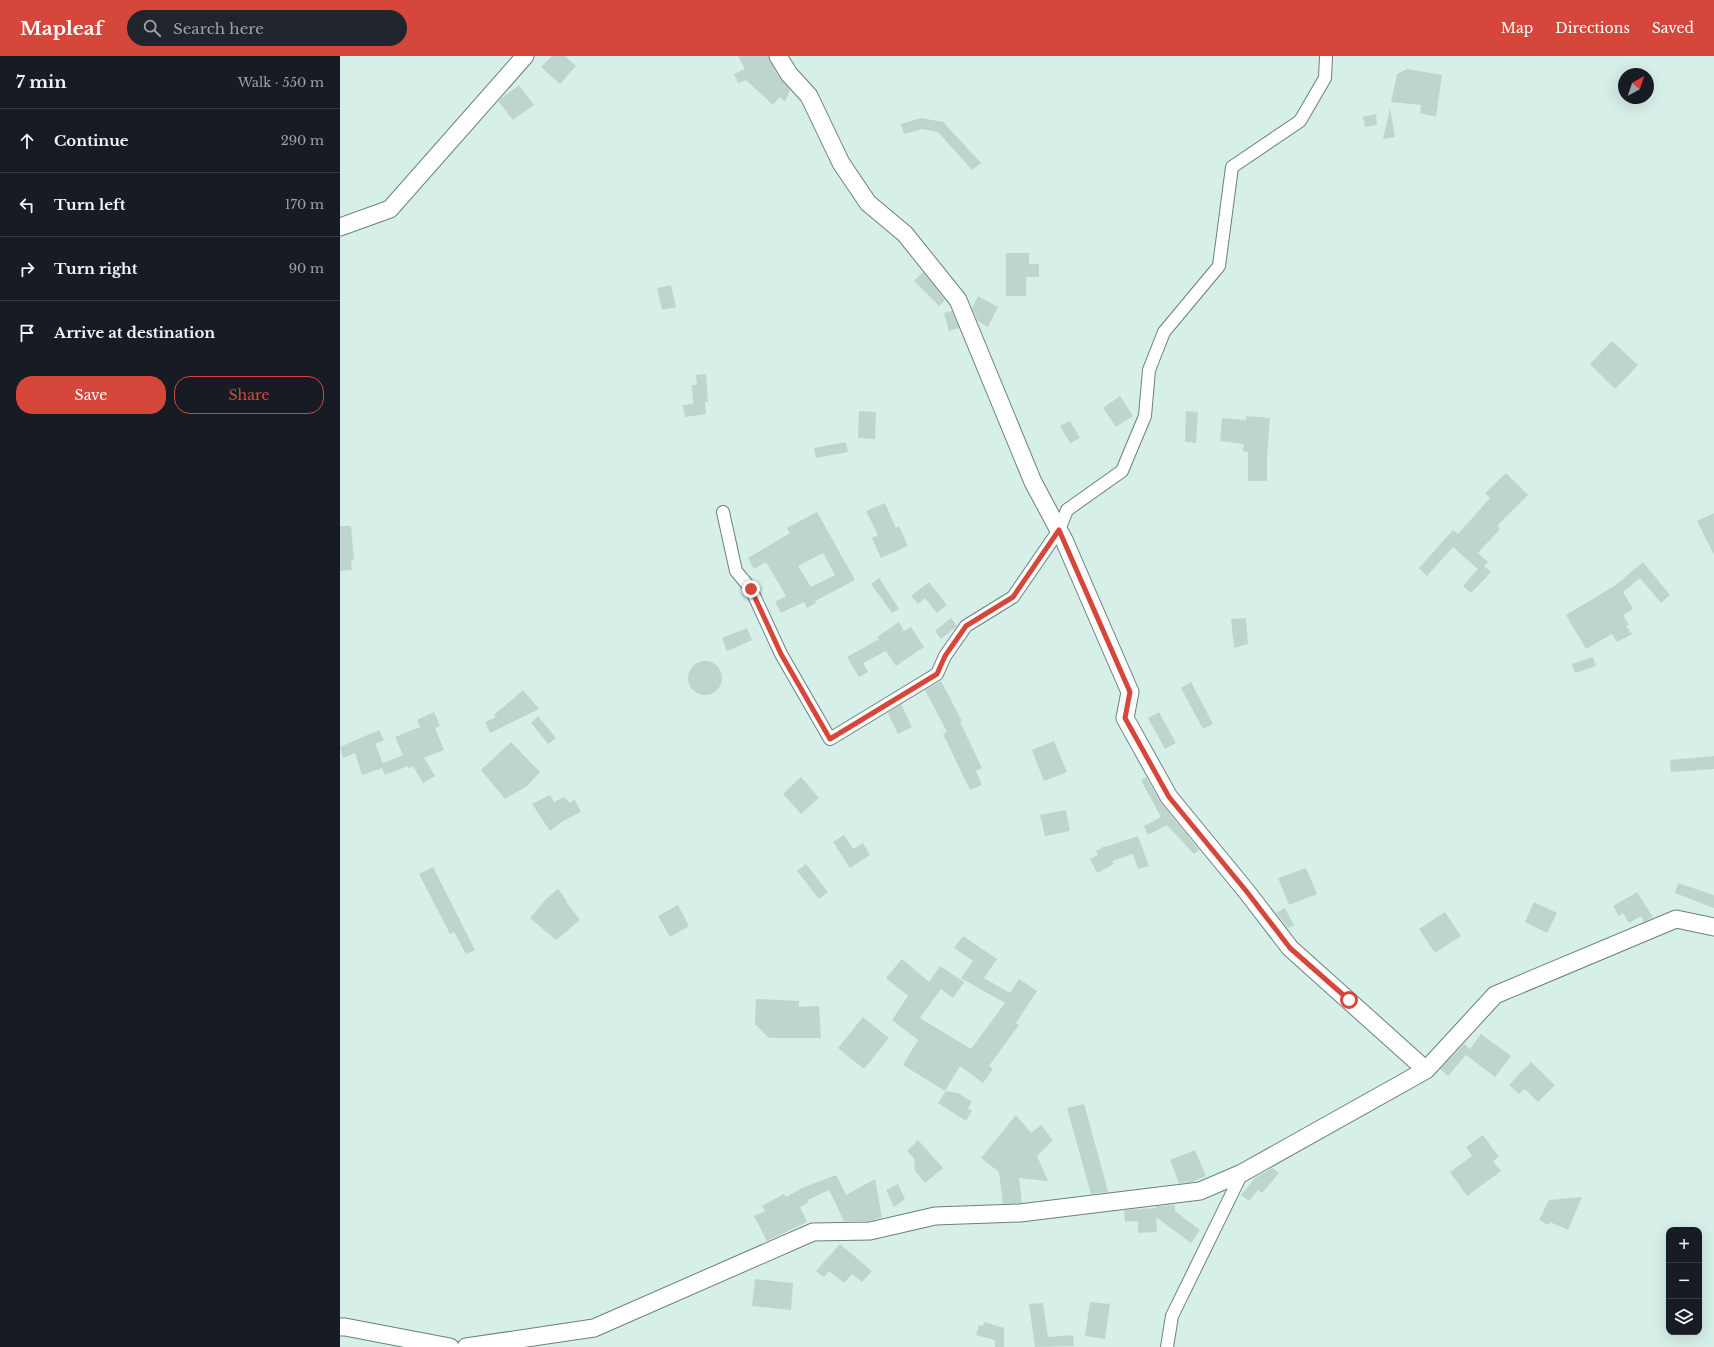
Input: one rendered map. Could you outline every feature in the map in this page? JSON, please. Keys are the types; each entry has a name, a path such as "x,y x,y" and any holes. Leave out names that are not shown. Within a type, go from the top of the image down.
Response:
{"street":[{"path":"340,227 390,209 525,56"},
{"path":"778,56 788,74 810,96 841,163 868,203 905,234 958,300 1033,482 1059,530 1130,692 1125,718 1169,797 1247,892 1290,948 1426,1070"},
{"path":"723,512 736,570 751,589 781,654 830,739 937,674 945,656 966,626 1013,597 1059,530 1068,510 1122,471 1145,416 1149,370 1164,332 1219,266 1232,167 1300,121 1325,78 1326,56"},
{"path":"466,1347 594,1328 813,1232 870,1231 935,1216 1020,1213 1200,1191 1242,1173 1426,1070 1495,995 1676,919 1714,927"},
{"path":"1167,1347 1172,1316 1242,1173"},
{"path":"340,1327 450,1347"}],"building":[{"path":"552,56 565,56 576,66 560,84 541,67"},
{"path":"738,56 768,56 777,74 790,90 785,102 780,97 773,105 746,80 738,83 734,74 745,69"},
{"path":"1407,69 1442,75 1436,117 1420,113 1421,105 1391,102 1397,74"},
{"path":"519,85 534,105 513,120 498,101"},
{"path":"1390,108 1395,137 1383,139"},
{"path":"1376,114 1377,125 1365,127 1363,117"},
{"path":"921,118 943,122 981,163 972,170 938,132 922,129 904,134 901,124"},
{"path":"1006,253 1029,253 1029,264 1039,264 1039,277 1026,277 1026,296 1006,296"},
{"path":"923,272 945,300 939,306 914,281"},
{"path":"671,285 676,307 662,310 657,288"},
{"path":"978,296 998,307 988,327 978,321 972,308"},
{"path":"952,311 959,328 949,331 944,313"},
{"path":"1612,341 1638,365 1615,389 1590,364"},
{"path":"706,374 708,402 705,402 706,414 685,417 683,405 693,404 692,385 697,385 696,375"},
{"path":"1120,396 1133,416 1116,427 1103,408"},
{"path":"859,411 876,412 875,439 858,438"},
{"path":"1186,411 1198,412 1196,443 1185,442"},
{"path":"1246,416 1270,418 1267,481 1248,481 1248,452 1243,451 1244,444 1220,441 1222,418 1246,420"},
{"path":"1070,421 1080,438 1070,443 1060,426"},
{"path":"846,442 848,452 816,458 814,448"},
{"path":"1506,473 1528,495 1497,526 1500,529 1478,553 1488,562 1484,566 1491,572 1471,593 1463,586 1478,569 1453,547 1427,576 1419,568 1453,530 1458,534 1490,498 1485,493"},
{"path":"885,503 896,528 899,526 908,546 881,558 872,538 878,535 866,511"},
{"path":"817,512 855,580 815,601 816,603 807,608 804,602 781,613 775,602 786,596 766,562 754,569 748,558 790,533 787,528","holes":["823,553 835,575 811,587 798,566"]},
{"path":"1714,513 1714,555 1697,521"},
{"path":"340,526 351,526 354,560 351,561 352,570 340,571"},
{"path":"1643,562 1670,595 1661,603 1640,578 1623,592 1633,609 1623,615 1629,625 1626,626 1632,634 1617,642 1612,634 1586,649 1566,615 1616,585"},
{"path":"879,578 899,609 892,613 871,584"},
{"path":"929,582 947,605 937,613 925,598 918,604 911,596"},
{"path":"951,618 957,626 941,639 935,631"},
{"path":"1246,618 1248,644 1234,648 1231,619"},
{"path":"899,622 904,631 911,627 924,647 896,666 886,651 863,663 868,672 859,677 847,657 879,639 877,637"},
{"path":"747,628 752,640 727,651 722,638"},
{"path":"1593,657 1596,666 1575,673 1572,664"},
{"path":"702,661 708,661 712,662 719,668 722,678 721,685 715,692 708,695 702,695 698,694 691,688 688,681 688,675 689,671 695,664"},
{"path":"941,681 962,721 960,722 982,768 976,771 982,785 970,790 943,734 947,732 925,690"},
{"path":"1191,682 1213,724 1203,729 1181,688"},
{"path":"523,690 539,709 490,733 485,722 496,717 494,715"},
{"path":"901,704 912,727 898,734 888,713"},
{"path":"434,712 440,726 435,728 444,750 424,758 435,776 423,783 413,766 409,768 408,766 385,775 382,768 362,775 355,753 343,758 340,747 379,730 384,740 375,744 383,763 403,755 395,737 420,727 417,720"},
{"path":"1159,712 1176,743 1165,749 1148,718"},
{"path":"538,716 556,738 548,744 531,723"},
{"path":"1054,741 1067,772 1044,781 1032,750"},
{"path":"511,742 540,772 527,786 505,799 481,770"},
{"path":"1714,756 1714,769 1671,772 1670,760"},
{"path":"801,777 819,798 801,814 783,794"},
{"path":"1146,777 1161,803 1199,850 1194,854 1167,825 1148,835 1144,826 1161,817 1141,780"},
{"path":"550,795 554,802 564,797 570,803 574,799 581,812 563,821 550,831 532,804"},
{"path":"1066,810 1070,831 1045,836 1040,815"},
{"path":"844,835 853,849 863,843 870,855 850,868 833,842"},
{"path":"1138,836 1149,866 1138,869 1133,854 1112,861 1114,864 1097,873 1090,859 1098,855 1096,851 1105,846"},
{"path":"806,864 828,892 819,899 797,871"},
{"path":"433,867 475,950 466,954 454,932 450,934 419,874"},
{"path":"1306,868 1317,894 1289,905 1278,878"},
{"path":"1678,883 1714,895 1714,908 1675,893"},
{"path":"558,889 580,920 556,940 530,918 547,898"},
{"path":"1637,892 1653,917 1644,922 1641,916 1629,923 1623,913 1619,916 1613,906"},
{"path":"1534,902 1557,913 1547,933 1525,922"},
{"path":"678,905 689,926 670,937 658,916"},
{"path":"1285,908 1294,925 1288,928 1276,913"},
{"path":"1445,912 1461,936 1435,953 1419,929"},
{"path":"963,936 997,959 984,978 1010,993 1019,979 1037,991 1016,1023 1019,1025 989,1066 993,1069 983,1083 960,1066 945,1091 903,1065 918,1040 892,1020 908,996 886,978 902,959 929,982 940,966 964,982 953,998 941,989 920,1018 971,1049 1005,1003 961,978 973,961 954,948"},
{"path":"756,999 799,1001 799,1007 819,1006 821,1038 769,1038 755,1024"},
{"path":"863,1017 889,1038 864,1069 838,1048"},
{"path":"1481,1034 1511,1056 1495,1077 1466,1055 1448,1076 1440,1069 1464,1044 1470,1049"},
{"path":"1531,1062 1555,1085 1538,1102 1525,1089 1519,1094 1509,1085"},
{"path":"946,1091 958,1093 972,1102 968,1108 972,1111 966,1121 938,1103"},
{"path":"1084,1104 1108,1192 1091,1194 1067,1108"},
{"path":"1016,1115 1031,1133 1041,1125 1053,1140 1037,1156 1048,1181 1019,1178 1022,1203 1003,1204 999,1172 981,1158"},
{"path":"1483,1135 1499,1157 1493,1161 1501,1171 1467,1196 1450,1172 1472,1156 1466,1147"},
{"path":"918,1140 943,1168 925,1183 915,1171 914,1158 907,1151"},
{"path":"1195,1150 1206,1176 1192,1182 1179,1183 1170,1160"},
{"path":"1272,1168 1279,1173 1262,1193 1258,1190 1249,1201 1241,1195 1255,1178"},
{"path":"836,1175 846,1195 875,1179 882,1217 869,1221 844,1221 829,1190 808,1200 809,1202 800,1207 807,1222 767,1241 754,1216 765,1211 762,1206 784,1194 786,1197 802,1188"},
{"path":"898,1184 905,1199 894,1207 886,1190"},
{"path":"1582,1197 1568,1230 1550,1222 1548,1225 1539,1220 1549,1200"},
{"path":"1175,1205 1175,1211 1200,1230 1191,1243 1156,1217 1157,1232 1138,1233 1138,1221 1125,1222 1124,1210"},
{"path":"840,1244 872,1271 862,1282 852,1274 844,1283 829,1271 824,1277 816,1271"},
{"path":"755,1279 793,1283 791,1310 752,1306"},
{"path":"1090,1302 1110,1304 1105,1339 1085,1336"},
{"path":"1043,1303 1048,1337 1073,1335 1074,1346 1035,1347 1029,1304"},
{"path":"984,1322 1004,1328 1004,1347 995,1347 995,1340 976,1335 979,1325 983,1326"}],"route":[{"path":"751,589 781,654 830,739 937,674 945,656 966,626 1013,597 1059,530 1130,692 1125,718 1169,797 1247,892 1290,948 1349,1000"}]}
